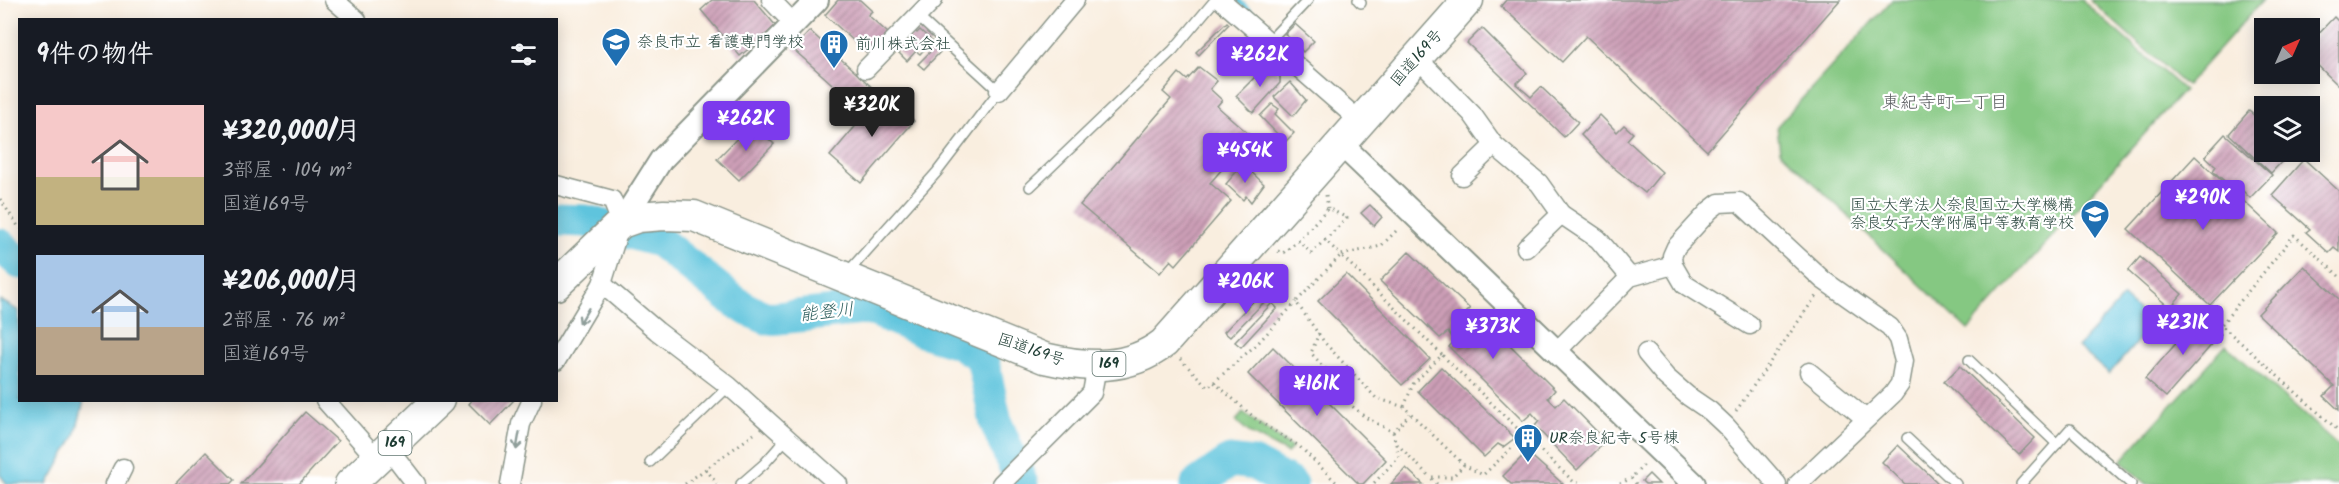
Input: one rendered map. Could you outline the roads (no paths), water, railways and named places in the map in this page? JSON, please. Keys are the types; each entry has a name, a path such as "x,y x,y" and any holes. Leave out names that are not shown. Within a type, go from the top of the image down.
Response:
{"highway":[{"name":"国道169号","path":"621,223 647,216 694,216 1044,358 1074,365 1097,366 1132,361 1149,354 1164,343 1468,0"},
{"path":"558,283 621,223"},
{"name":"169","path":"350,484 437,402"}],"street":[{"path":"334,0 355,18"},
{"path":"771,0 795,25"},
{"path":"558,358 602,284 621,223 661,160 817,0"},
{"path":"866,69 933,0"},
{"path":"999,91 1076,0"},
{"path":"1221,0 1269,42 1351,133 1413,214 1694,484"},
{"path":"1417,58 1472,114 1494,145 1539,183 1561,214 1598,239 1630,277"},
{"path":"1462,176 1494,145"},
{"path":"558,186 612,200 621,223"},
{"path":"1750,325 1684,284 1673,266 1672,256 1676,247 1719,203 1739,202 1825,282 1890,327 1898,339 1904,362 1900,384 1893,394 1798,484"},
{"path":"1526,248 1561,214"},
{"path":"1556,352 1630,277 1673,266"},
{"path":"602,284 657,331 729,386 838,484"},
{"path":"1646,353 1666,377 1726,426 1777,484"},
{"path":"1005,479 1092,393 1097,366"},
{"path":"1809,372 1866,419"},
{"path":"327,402 416,484"},
{"path":"510,484 521,424 531,402"}],"lane":[{"path":"1030,187 1173,50 1215,0"},
{"path":"1269,42 1308,0"},
{"path":"843,277 937,172 999,91 917,16"},
{"path":"1969,360 2057,444"},
{"path":"650,462 729,386"},
{"path":"2021,484 2070,429 2131,484"},
{"path":"741,484 764,464 787,438"},
{"path":"1907,438 1956,484"}],"water":[{"path":"2123,297 2153,324 2109,374 2078,347"},
{"path":"0,300 18,310 18,402 84,402 75,436 48,484 7,484 0,475"}],"waterway":[{"path":"1238,0 1335,87"},
{"name":"能登川","path":"558,220 586,221 659,241 730,298 748,310 769,319 863,309 876,311 925,332 958,342 982,357 996,423 1022,484"},
{"name":"能登川","path":"0,245 18,261"},
{"name":"能登川","path":"1197,484 1230,461 1254,464 1291,484"}],"place":[{"name":"奈良市立 看護専門学校","path":"616,68"},
{"name":"前川株式会社","path":"834,70"},
{"name":"国立大学法人奈良国立大学機構 奈良女子大学附属中等教育学校","path":"2095,240"},
{"name":"UR奈良紀寺 5号棟","path":"1528,464"}],"district":[{"name":"東紀寺町一丁目","path":"1945,103"}]}
